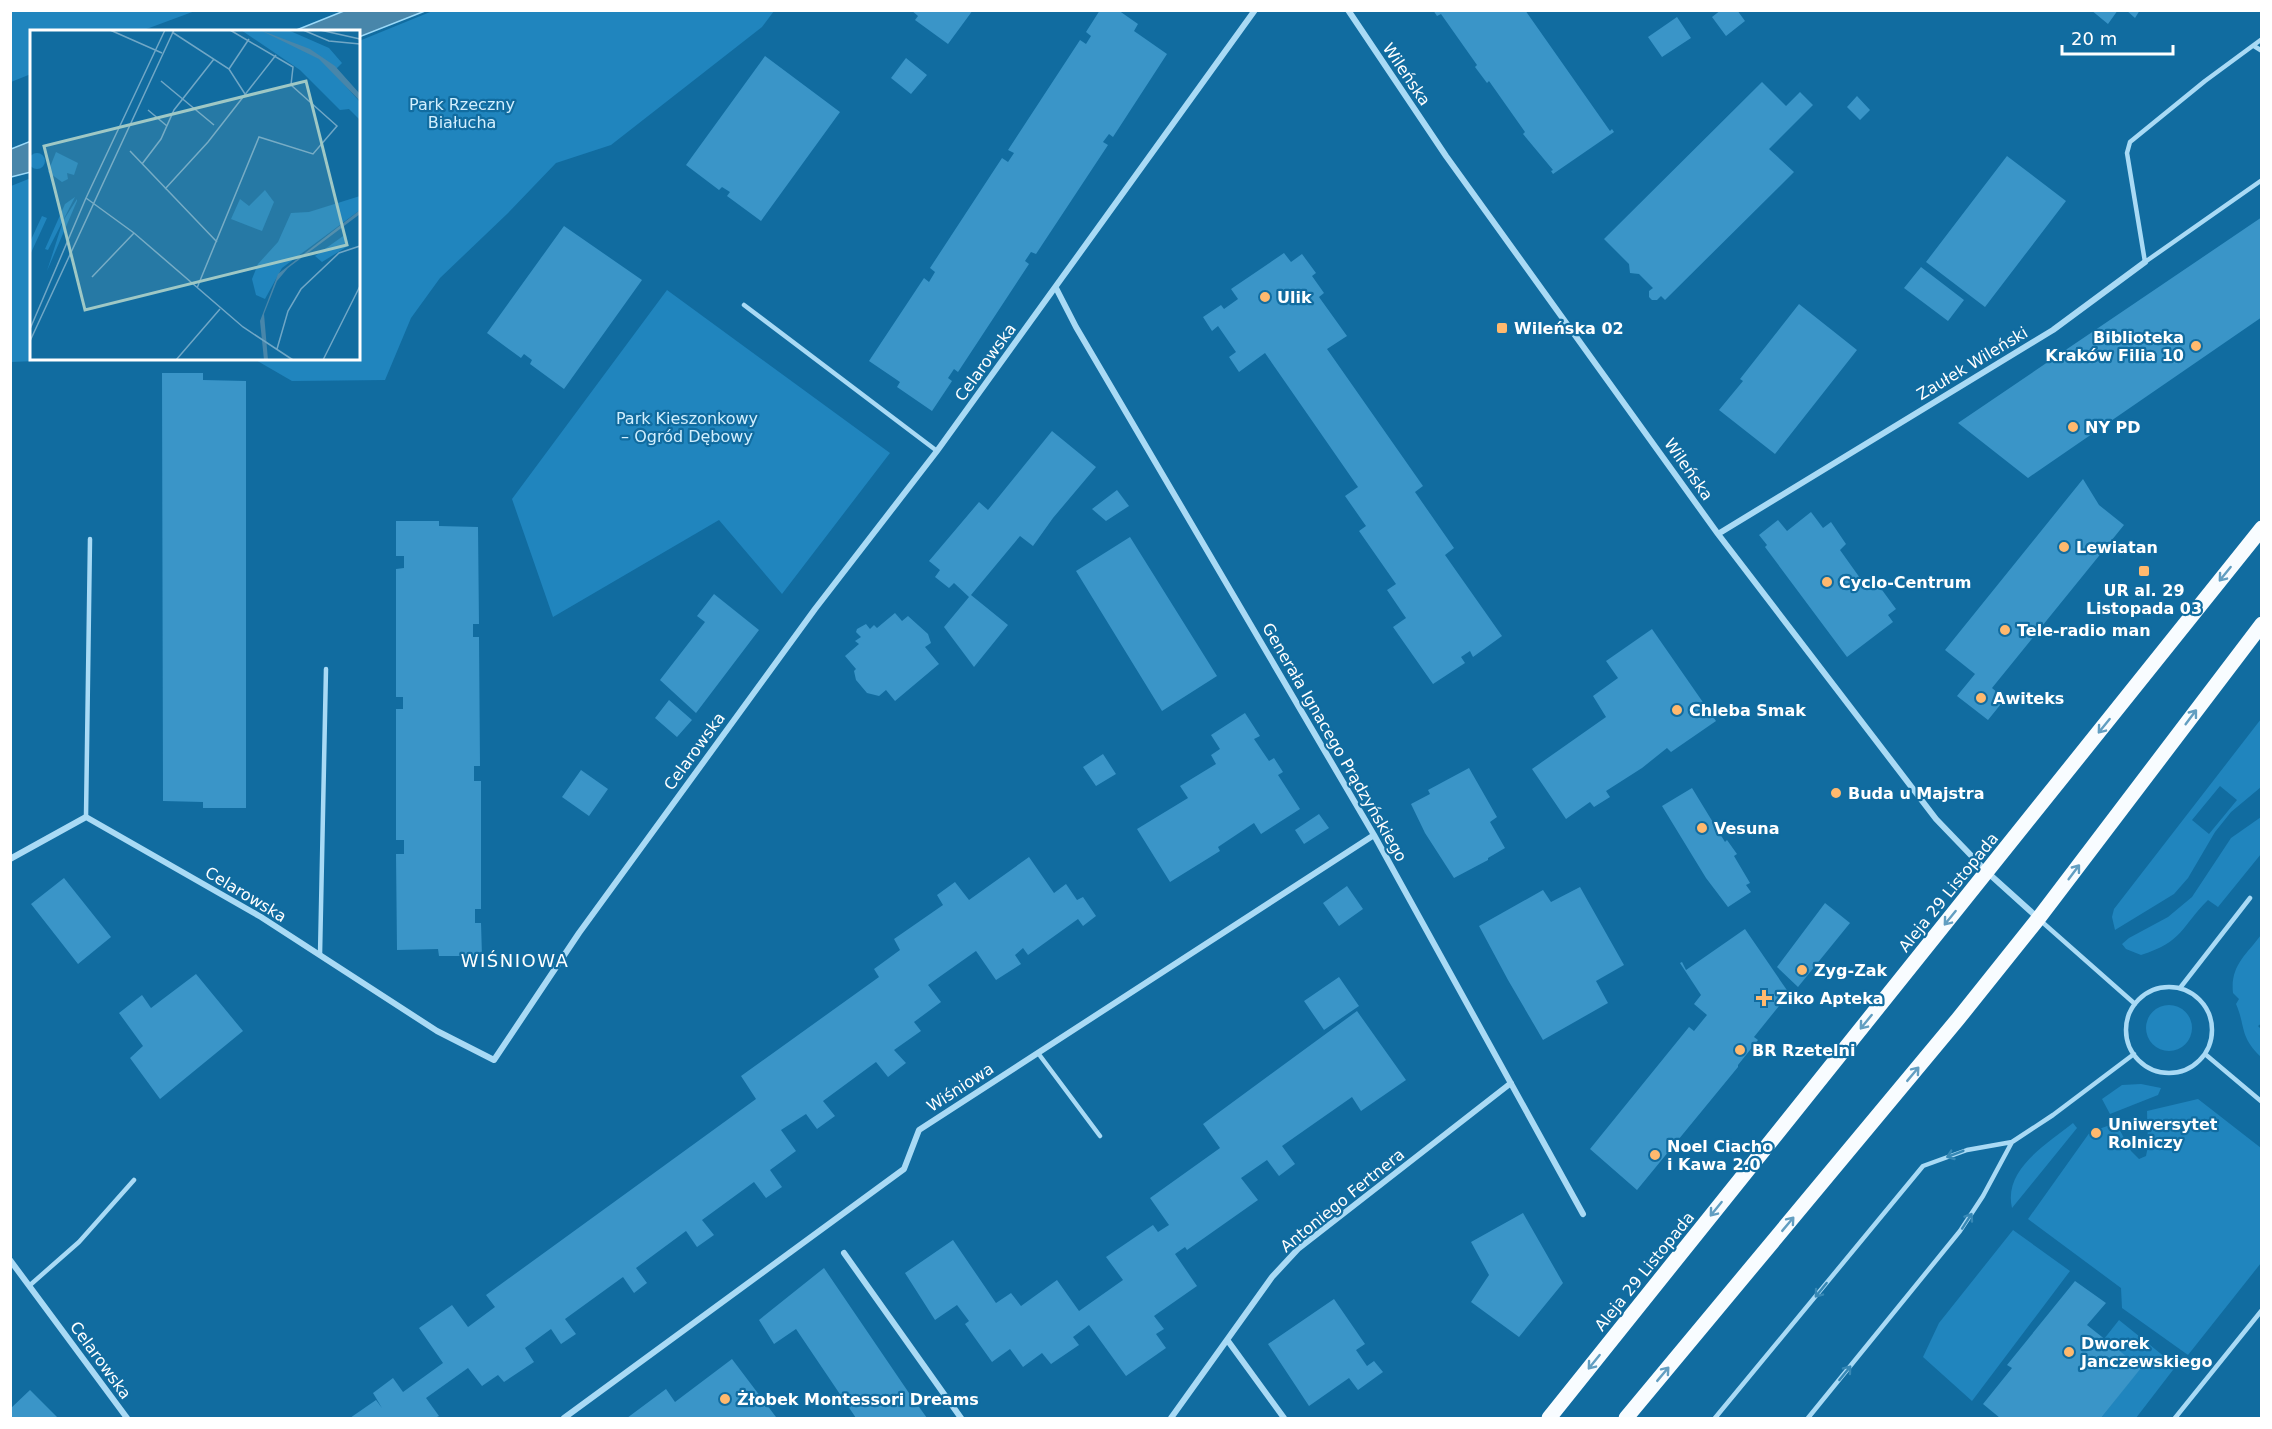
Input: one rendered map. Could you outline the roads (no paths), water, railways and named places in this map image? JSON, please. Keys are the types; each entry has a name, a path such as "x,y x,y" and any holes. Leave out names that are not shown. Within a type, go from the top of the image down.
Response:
{"main road":[{"name":"Aleja 29 Listopada","path":"1549,1419 2262,528"},
{"path":"1626,1419 1958,1019 2038,919 2262,624"}],"street":[{"name":"Celarowska","path":"86,818 251,911 437,1031 494,1060 579,933 689,781 1056,288 1254,10"},
{"name":"Wileńska","path":"1347,10 1446,156 1718,534 1936,819 1987,872 2038,919"},
{"name":"Zaułek Wileński","path":"1718,534 2052,330 2145,262"},
{"name":"Generała Ignacego Prądzyńskiego","path":"1056,288 1076,327 1374,835 1583,1214"},
{"path":"10,859 86,818"},
{"name":"Wiśniowa","path":"564,1419 903,1169 920,1130 1374,835"},
{"name":"Antoniego Fertnera","path":"1171,1419 1272,1277 1298,1249 1511,1083"},
{"path":"844,1253 961,1419"},
{"name":"Celarowska","path":"10,1260 127,1419"},
{"path":"1228,1341 1284,1419"}],"lane":[{"path":"2145,262 2127,153 2130,142 2205,81 2262,39"},
{"path":"2254,45 2262,51"},
{"name":"Zaułek Wileński","path":"2145,262 2262,180"},
{"path":"744,305 936,451"},
{"path":"86,818 90,539"},
{"path":"320,956 326,669"},
{"path":"2180,988 2250,898"},
{"path":"2038,919 2135,1004"},
{"path":"2168,987 2180,988 2198,999 2209,1015 2212,1028 2210,1042 2205,1054 2189,1068 2169,1073 2149,1068 2134,1054 2127,1034 2127,1023 2135,1004 2144,996 2168,987"},
{"path":"1038,1053 1100,1136"},
{"path":"1715,1419 1923,1166 1967,1150 2012,1142 2053,1115 2134,1054"},
{"path":"2205,1054 2262,1101"},
{"path":"1808,1419 1960,1231 1983,1196 2012,1142"},
{"path":"29,1286 80,1242 134,1180"},
{"path":"2175,1419 2262,1310"}],"place":[{"name":"Ulik","path":"1265,297"},
{"name":"Wileńska 02","path":"1502,328"},
{"name":"Biblioteka Kraków Filia 10","path":"2196,346"},
{"name":"NY PD","path":"2073,427"},
{"name":"Lewiatan","path":"2064,547"},
{"name":"UR al. 29 Listopada 03","path":"2144,571"},
{"name":"Cyclo-Centrum","path":"1827,582"},
{"name":"Tele-radio man","path":"2005,630"},
{"name":"Awiteks","path":"1981,698"},
{"name":"Chleba Smak","path":"1677,710"},
{"name":"Buda u Majstra","path":"1836,793"},
{"name":"Vesuna","path":"1702,828"},
{"name":"Zyg-Zak","path":"1802,970"},
{"name":"Ziko Apteka","path":"1764,998"},
{"name":"BR Rzetelni","path":"1740,1050"},
{"name":"Uniwersytet Rolniczy","path":"2096,1133"},
{"name":"Noel Ciacho i Kawa 2.0","path":"1655,1155"},
{"name":"Dworek Janczewskiego","path":"2069,1352"},
{"name":"Żłobek Montessori Dreams","path":"725,1399"}],"district":[{"name":"WIŚNIOWA","path":"515,961"}],"park label":[{"name":"Park Rzeczny Białucha","path":"462,113"},
{"name":"Park Kieszonkowy – Ogród Dębowy","path":"687,427"}]}
